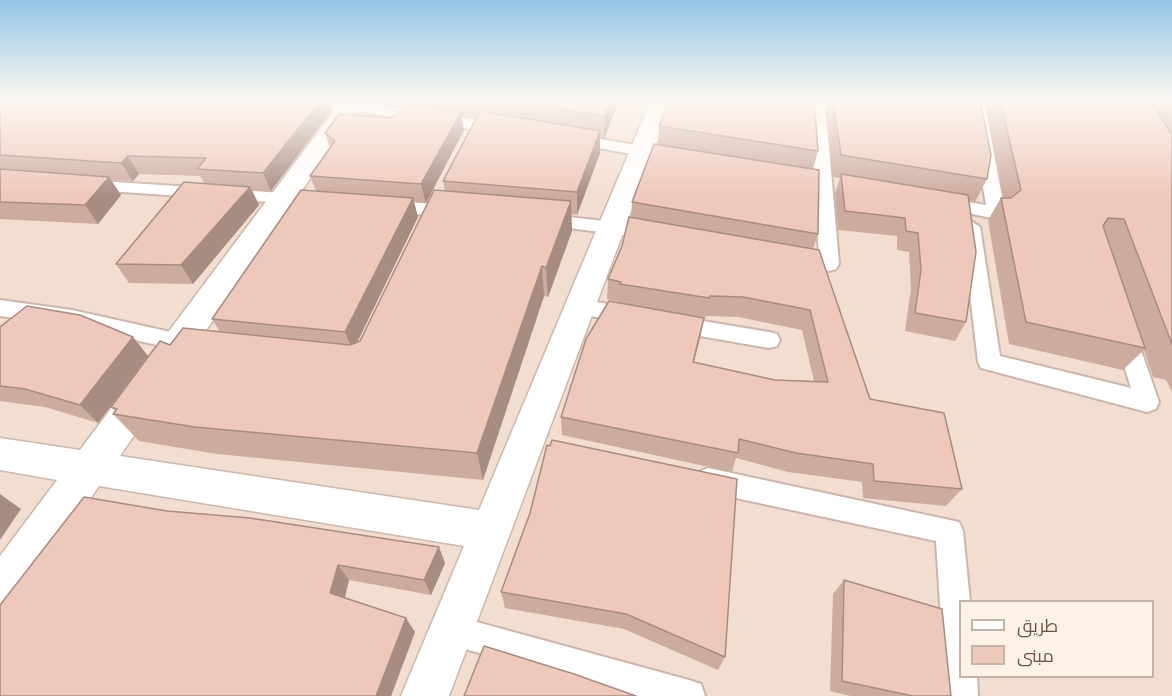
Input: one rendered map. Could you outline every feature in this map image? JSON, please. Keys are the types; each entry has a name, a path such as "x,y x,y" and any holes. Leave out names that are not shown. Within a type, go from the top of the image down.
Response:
{"street":[{"path":"0,592 329,132"},
{"path":"424,696 490,531 537,443 578,307 648,132"},
{"path":"0,454 490,531"}],"lane":[{"path":"467,144 473,132"},
{"path":"772,254 829,264 816,181 815,132"},
{"path":"923,199 996,213 982,132"},
{"path":"559,138 674,156"},
{"path":"816,181 844,186"},
{"path":"71,184 317,201"},
{"path":"424,231 443,191"},
{"path":"364,205 469,213"},
{"path":"969,207 989,362 1147,402 1119,314"},
{"path":"528,218 611,226 680,238"},
{"path":"578,307 769,340"},
{"path":"0,308 72,318 178,343 212,347"},
{"path":"686,475 949,531 959,658"},
{"path":"451,630 690,696"},
{"path":"961,678 962,696"}],"shaded area":[{"path":"0,132 1172,132 1172,696 0,696"}],"building":[{"path":"0,132 295,132 263,173 197,169 206,158 128,156 121,163 0,155"},
{"path":"450,132 421,184 310,176 335,141 325,133"},
{"path":"469,132 599,132 577,192 443,181"},
{"path":"700,132 817,132 818,151"},
{"path":"838,132 986,132 991,155 987,179 841,155"},
{"path":"1008,132 1170,132 1172,344 1124,219 1108,218 1103,226 1145,348 1026,322 1001,198 1011,198 1021,190"},
{"path":"654,144 819,170 818,234 632,202"},
{"path":"0,169 109,177 85,205 0,202"},
{"path":"841,174 968,195 976,252 966,322 915,313 921,270 918,233 906,231 905,218 845,211"},
{"path":"184,182 250,187 181,265 116,264"},
{"path":"301,190 413,198 345,332 212,319"},
{"path":"434,190 571,201 546,268 542,266 477,453 195,427 113,414 117,409 111,407 160,341 170,345 183,328 350,345 360,341"},
{"path":"629,217 819,250 870,399 944,413 962,489 874,481 873,464 796,453 739,439 738,453 561,417 586,339 609,301 704,318 693,362 775,380 828,382 810,310 743,297 710,296 709,298 620,284 621,282 608,279 622,246"},
{"path":"27,306 80,315 133,337 80,405 25,389 0,386 0,327"},
{"path":"552,440 737,479 725,657 626,614 501,592 530,513 547,445 550,446"},
{"path":"84,497 167,511 250,518 439,547 424,580 338,565 330,593 406,618 376,696 0,696 0,605"},
{"path":"844,580 942,609 951,696 913,696 842,681"},
{"path":"484,646 574,674 636,696 464,696"}]}
